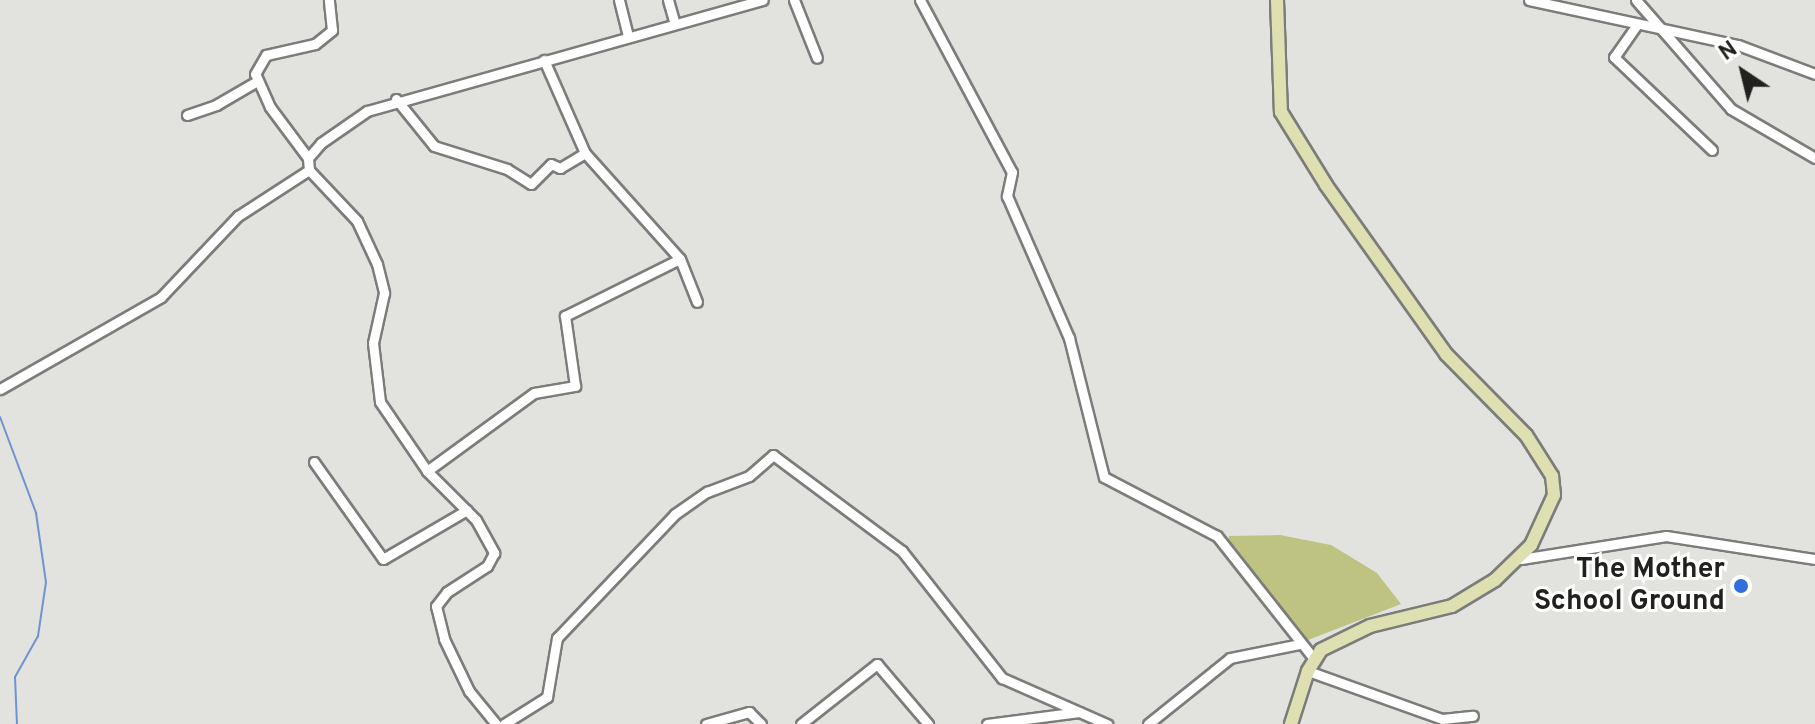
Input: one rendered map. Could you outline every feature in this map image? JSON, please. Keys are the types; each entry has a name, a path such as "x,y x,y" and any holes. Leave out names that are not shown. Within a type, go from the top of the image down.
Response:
{"main road":[{"path":"1277,0 1281,112 1326,185 1446,354 1510,416 1552,476 1550,512 1521,559 1452,606 1370,626 1331,644 1311,665 1291,724"}],"street":[{"path":"329,0 332,30 315,44 260,59 257,81 308,158 309,170 357,221 377,264 384,293 373,343 380,402 427,471 467,510 489,540 491,561 436,606 444,639 469,691 496,724"},
{"path":"619,0 628,37"},
{"path":"668,0 675,24"},
{"path":"308,158 367,111 396,99 763,0"},
{"path":"794,0 817,58"},
{"path":"920,0 1012,172 1007,196 1069,338 1104,477 1217,536 1300,644 1311,665 1442,719 1473,716"},
{"path":"1529,0 1636,26 1738,45 1815,74"},
{"path":"1636,0 1658,29 1731,109 1815,158"},
{"path":"1636,26 1614,57 1712,150"},
{"path":"544,60 585,153 680,259 697,302"},
{"path":"187,115 228,100 257,81"},
{"path":"396,99 434,146 507,169 531,184 551,164 560,168 585,153"},
{"path":"0,389 161,297 238,216 309,170"},
{"path":"427,471 534,393 575,386 565,316 680,259"},
{"path":"504,724 547,697 557,638 675,514 707,492 749,476 773,455 902,551 1002,678 1107,724"},
{"path":"314,462 383,559 467,510"},
{"path":"1521,559 1666,536 1815,559"},
{"path":"1148,724 1230,658 1300,644"},
{"path":"801,724 877,664 928,724"},
{"path":"706,724 749,712 761,724"},
{"path":"987,724 1079,712"}],"green space":[{"path":"1280,535 1331,545 1377,573 1401,604 1303,642 1228,543 1229,536"}],"waterway":[{"path":"0,417 36,513 46,582 38,636 15,677 17,724"}],"place":[{"name":"The Mother School Ground","path":"1741,586"}]}
